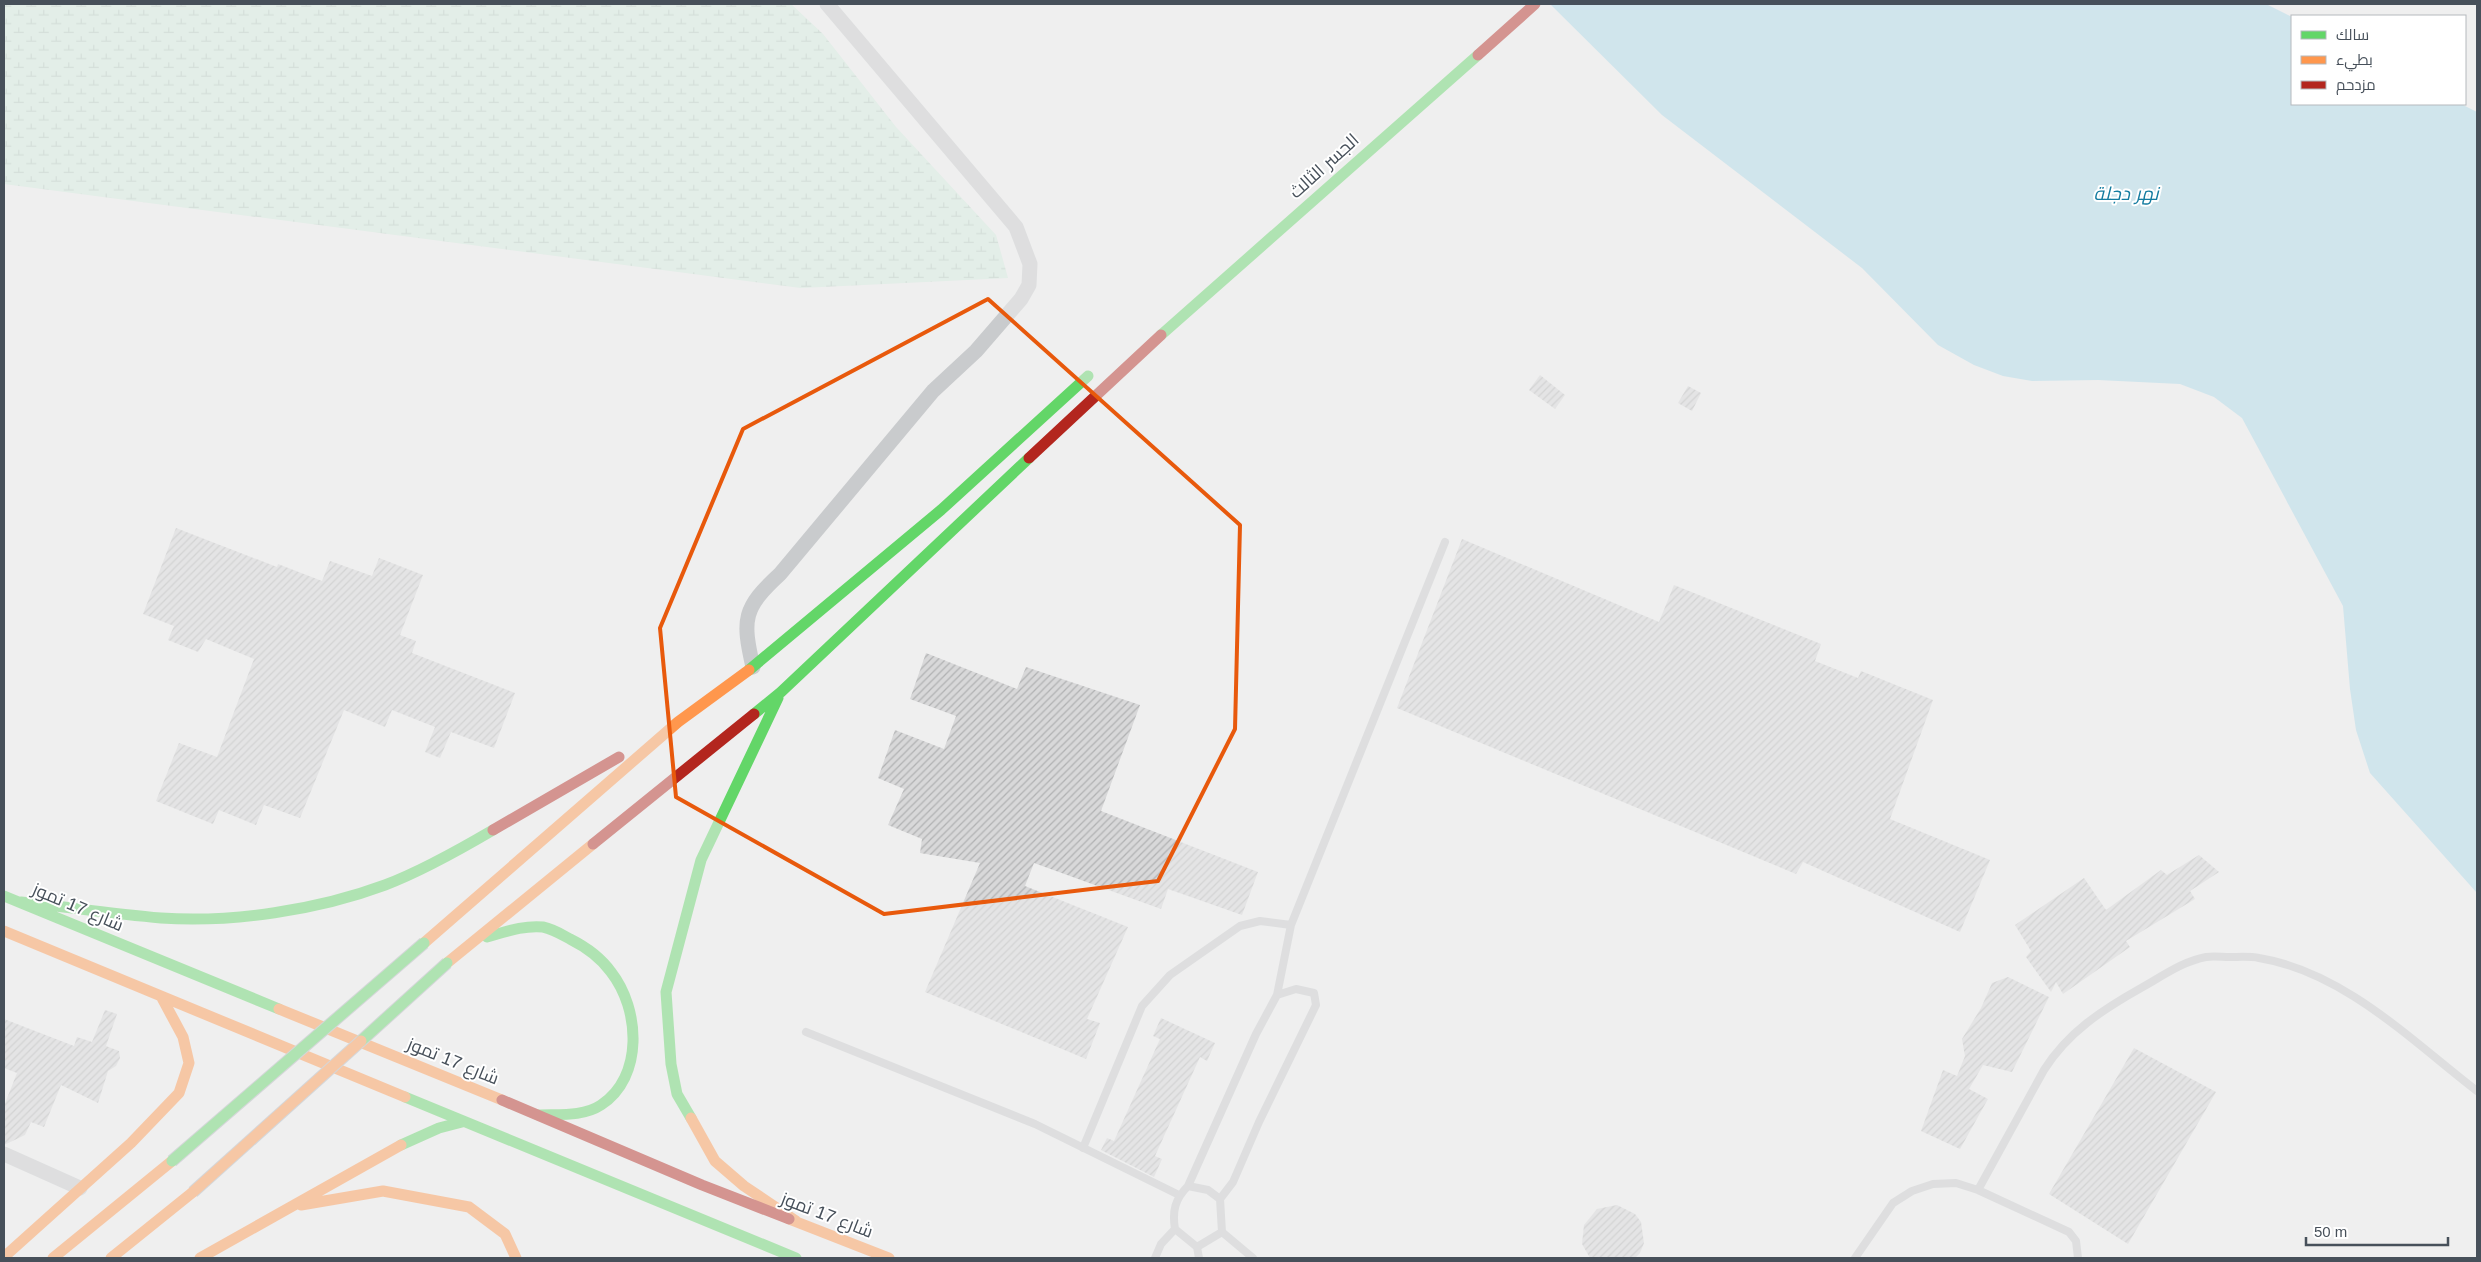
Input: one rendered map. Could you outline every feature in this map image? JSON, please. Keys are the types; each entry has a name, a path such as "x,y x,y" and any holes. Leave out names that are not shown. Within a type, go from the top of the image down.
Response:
{"main road":[{"name":"الجسر الثالث","path":"112,1258 193,1192 447,963 479,939 781,692 1137,356 1536,4"},
{"path":"53,1258 172,1161 678,722 753,667 941,510 1095,370"},
{"path":"781,692 701,860 666,992 671,1064 677,1094 695,1126 716,1161 744,1186 796,1222"},
{"path":"21,902 162,918 221,918 292,911 341,898 384,885 460,849 678,722"},
{"name":"شارع 17 تموز","path":"4,896 538,1114 702,1186 889,1258"},
{"path":"479,939 519,928 551,929 579,944 601,960 615,978 625,996 631,1015 632,1063 618,1090 601,1106 577,1113 538,1114"},
{"path":"4,931 783,1255 796,1258"},
{"path":"4,1256 131,1143 179,1093 189,1063 183,1037 162,998"},
{"path":"200,1258 388,1151 439,1128 462,1122"},
{"path":"285,1208 383,1191 469,1207 505,1234 516,1258"}],"street":[{"path":"753,667 746,636 747,617 753,601 780,574 933,391 976,351 993,332 1021,299 1029,285 1030,264 1016,227 828,4"},
{"path":"4,1154 80,1188"}],"lane":[{"path":"1199,1258 1197,1247 1175,1229 1172,1214 1179,1195 1188,1186 1256,1034 1277,995 1291,925 1445,542"},
{"path":"1083,1148 1142,1006 1170,975 1240,926 1260,921 1291,925"},
{"path":"1978,1190 2044,1070 2070,1035 2108,1007 2180,967 2206,957 2258,957 2286,964 2318,977 2371,1008 2477,1091"},
{"path":"1253,1258 1222,1232 1220,1199 1233,1182 1259,1122 1316,1005 1314,993 1296,989 1277,995"},
{"path":"806,1032 1035,1124 1179,1195"},
{"path":"1855,1258 1893,1203 1912,1190 1933,1184 1956,1183 1978,1190 2069,1232 2076,1241 2078,1258"},
{"path":"1188,1186 1208,1190 1220,1199"},
{"path":"1155,1258 1161,1244 1175,1229"},
{"path":"1197,1247 1222,1232"}],"highlighted area":[{"path":"988,299 1240,525 1235,729 1158,881 884,914 676,797 660,628 743,429"}],"green space":[{"path":"4,4 791,4 823,34 896,127 996,235 1008,278 801,288 4,184"}],"water":[{"name":"نهر دجلة","path":"1550,4 2266,4 2291,16 2291,105 2463,105 2477,112 2477,893 2370,773 2356,730 2350,689 2343,606 2242,418 2214,397 2180,384 2098,380 2032,381 2003,376 1974,365 1938,345 1862,268 1662,115"}],"building":[{"path":"1540,375 1565,395 1555,409 1529,390"},
{"path":"1688,386 1701,393 1692,411 1678,403"},
{"path":"176,528 277,567 278,564 322,581 330,561 372,576 379,558 423,575 400,635 416,641 412,653 515,693 494,748 451,732 440,758 425,752 435,727 392,710 385,727 344,710 300,818 264,805 256,825 219,810 213,824 156,801 179,743 217,757 254,659 206,639 198,652 168,640 174,626 143,614"},
{"path":"1462,539 1659,622 1674,585 1821,644 1815,661 1858,678 1861,671 1933,700 1890,819 1990,860 1960,932 1803,862 1796,874 1397,708"},
{"path":"926,653 1017,689 1026,667 1140,705 1101,811 1258,872 1242,915 1168,889 1161,909 1034,863 1025,886 1128,927 1087,1019 1100,1023 1086,1059 925,992 980,863 920,853 922,839 888,825 904,789 878,778 895,730 944,749 956,716 910,699"},
{"path":"2199,855 2219,872 2190,891 2195,899 2126,941 2130,947 2063,994 2056,982 2051,992 2026,957 2031,951 2015,925 2084,878 2106,910 2161,870 2167,875"},
{"path":"2008,977 2049,997 2012,1072 1983,1065 1969,1089 1988,1099 1960,1149 1921,1131 1943,1070 1957,1076 1965,1056 1962,1039 1981,1008 1992,983"},
{"path":"105,1010 117,1014 106,1046 119,1051 120,1058 116,1066 108,1071 98,1103 61,1085 44,1127 31,1122 25,1135 4,1145 4,1106 17,1073 4,1068 4,1019 74,1046 77,1037 92,1042"},
{"path":"1161,1018 1215,1043 1207,1061 1200,1057 1155,1156 1162,1159 1154,1177 1101,1150 1107,1138 1114,1141 1160,1039 1153,1036"},
{"path":"2134,1048 2216,1092 2128,1244 2049,1194"},
{"path":"1617,1205 1635,1214 1641,1222 1644,1243 1640,1253 1635,1258 1590,1258 1582,1244 1584,1225 1597,1209"}],"traffic: fast":[{"path":"1161,335 1478,55"},
{"path":"749,670 941,510 1088,376"},
{"path":"754,714 781,692 1029,458"},
{"path":"691,1118 677,1094 671,1064 666,992 701,860 778,698"},
{"path":"21,902 161,918 217,918 274,913 332,901 385,885 426,867 493,830"},
{"path":"4,896 279,1009"},
{"path":"487,937 529,927 543,927 557,932 587,949 603,962 621,987 628,1004 632,1023 633,1042 631,1060 625,1078 615,1093 594,1109 570,1114 538,1115"},
{"path":"172,1161 424,943"},
{"path":"361,1041 447,963"},
{"path":"405,1097 796,1258"},
{"path":"401,1145 439,1128 462,1122"}],"traffic: slow":[{"path":"424,943 678,722 749,670"},
{"path":"447,963 593,844"},
{"path":"4,931 405,1097"},
{"path":"4,1257 131,1143 179,1093 189,1063 183,1037 162,998"},
{"path":"279,1009 502,1100"},
{"path":"193,1192 361,1041"},
{"path":"691,1118 715,1161 744,1186 796,1221"},
{"path":"200,1258 401,1145"},
{"path":"53,1258 172,1161"},
{"path":"301,1205 383,1191 469,1207 505,1234 516,1258"},
{"path":"111,1258 193,1192"},
{"path":"789,1219 889,1258"}],"traffic: jam":[{"path":"1478,55 1535,4"},
{"path":"1029,458 1161,335"},
{"path":"593,844 754,714"},
{"path":"493,830 619,757"},
{"path":"502,1100 702,1185 789,1219"}]}
